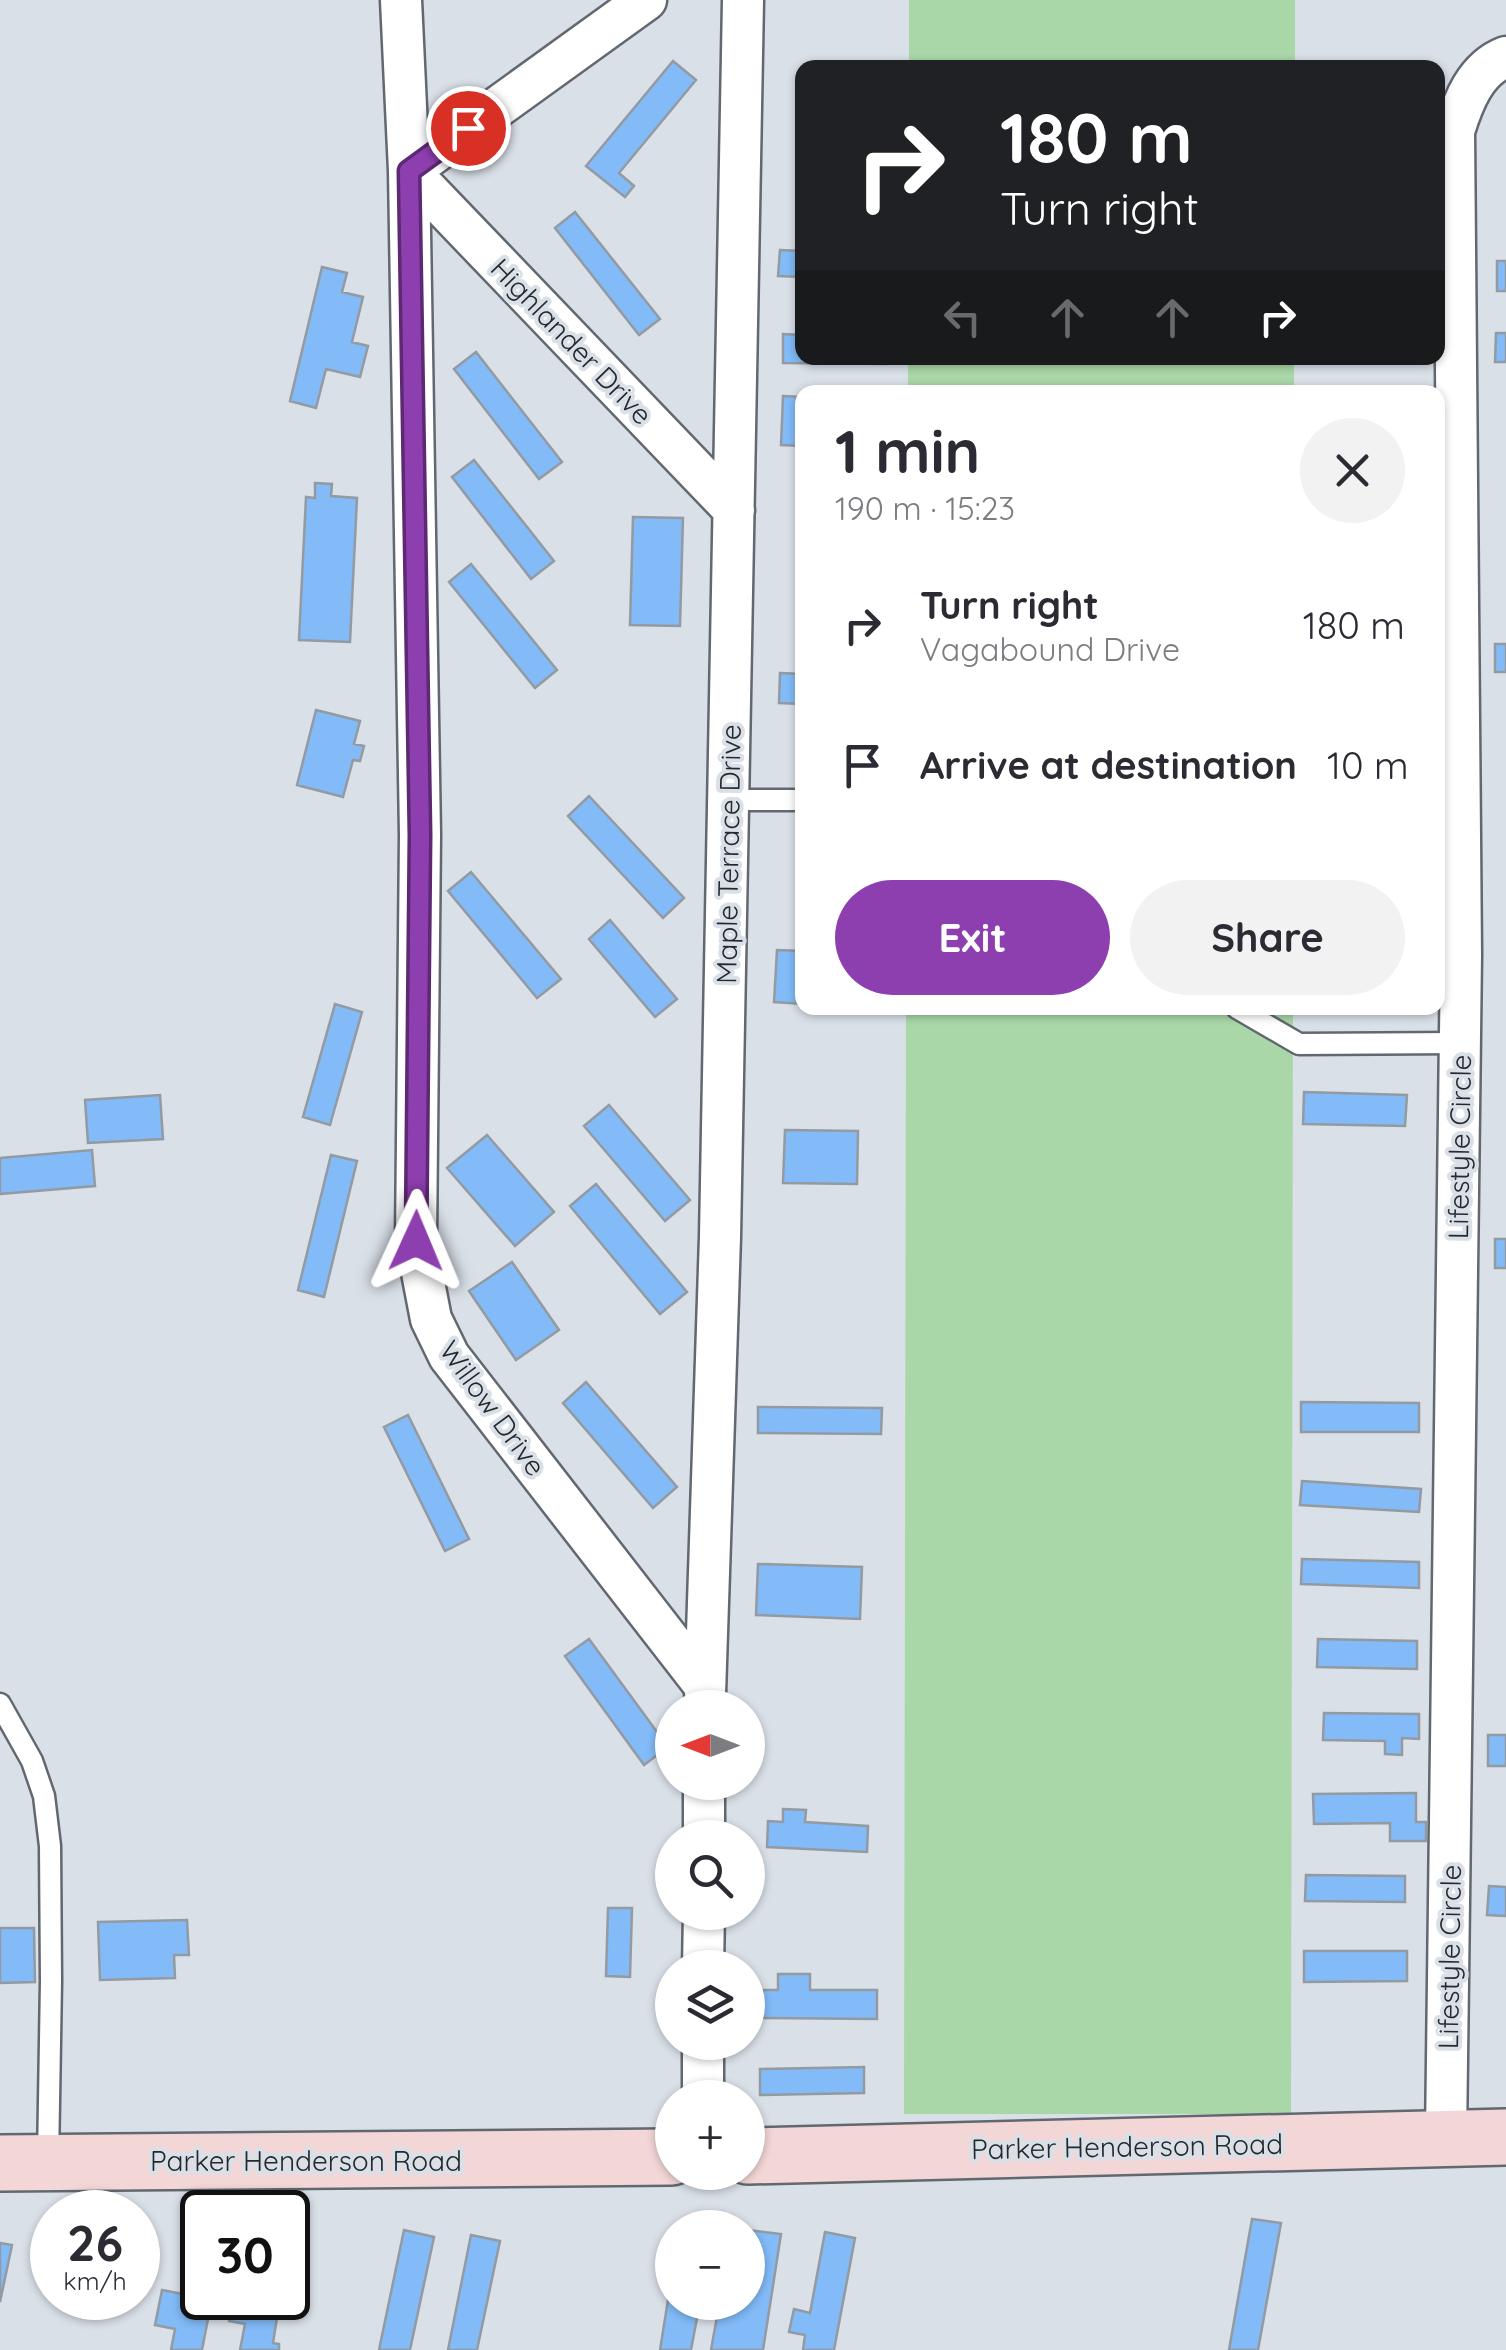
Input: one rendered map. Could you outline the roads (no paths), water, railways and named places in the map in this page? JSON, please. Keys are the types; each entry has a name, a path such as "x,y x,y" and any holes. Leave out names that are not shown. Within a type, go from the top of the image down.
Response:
{"street":[{"name":"Willow Drive","path":"401,0 409,171 420,835 416,1241 430,1319 449,1356 700,1690"},
{"path":"409,171 646,0"},
{"name":"Maple Terrace Drive","path":"705,1690 720,1256 744,0"},
{"name":"Lifestyle Circle","path":"1446,2138 1460,1043 1454,131 1463,102 1477,77 1506,58"},
{"name":"Highlander Drive","path":"409,171 734,510"},
{"name":"Parker Henderson Road","path":"765,2156 1506,2137"},
{"name":"Parker Henderson Road","path":"24,2163 655,2157"}],"lane":[{"path":"729,800 795,800"},
{"path":"1248,1015 1299,1044 1460,1043"},
{"path":"0,1704 32,1761 44,1796 50,1846 52,1981 24,2163"}]}
